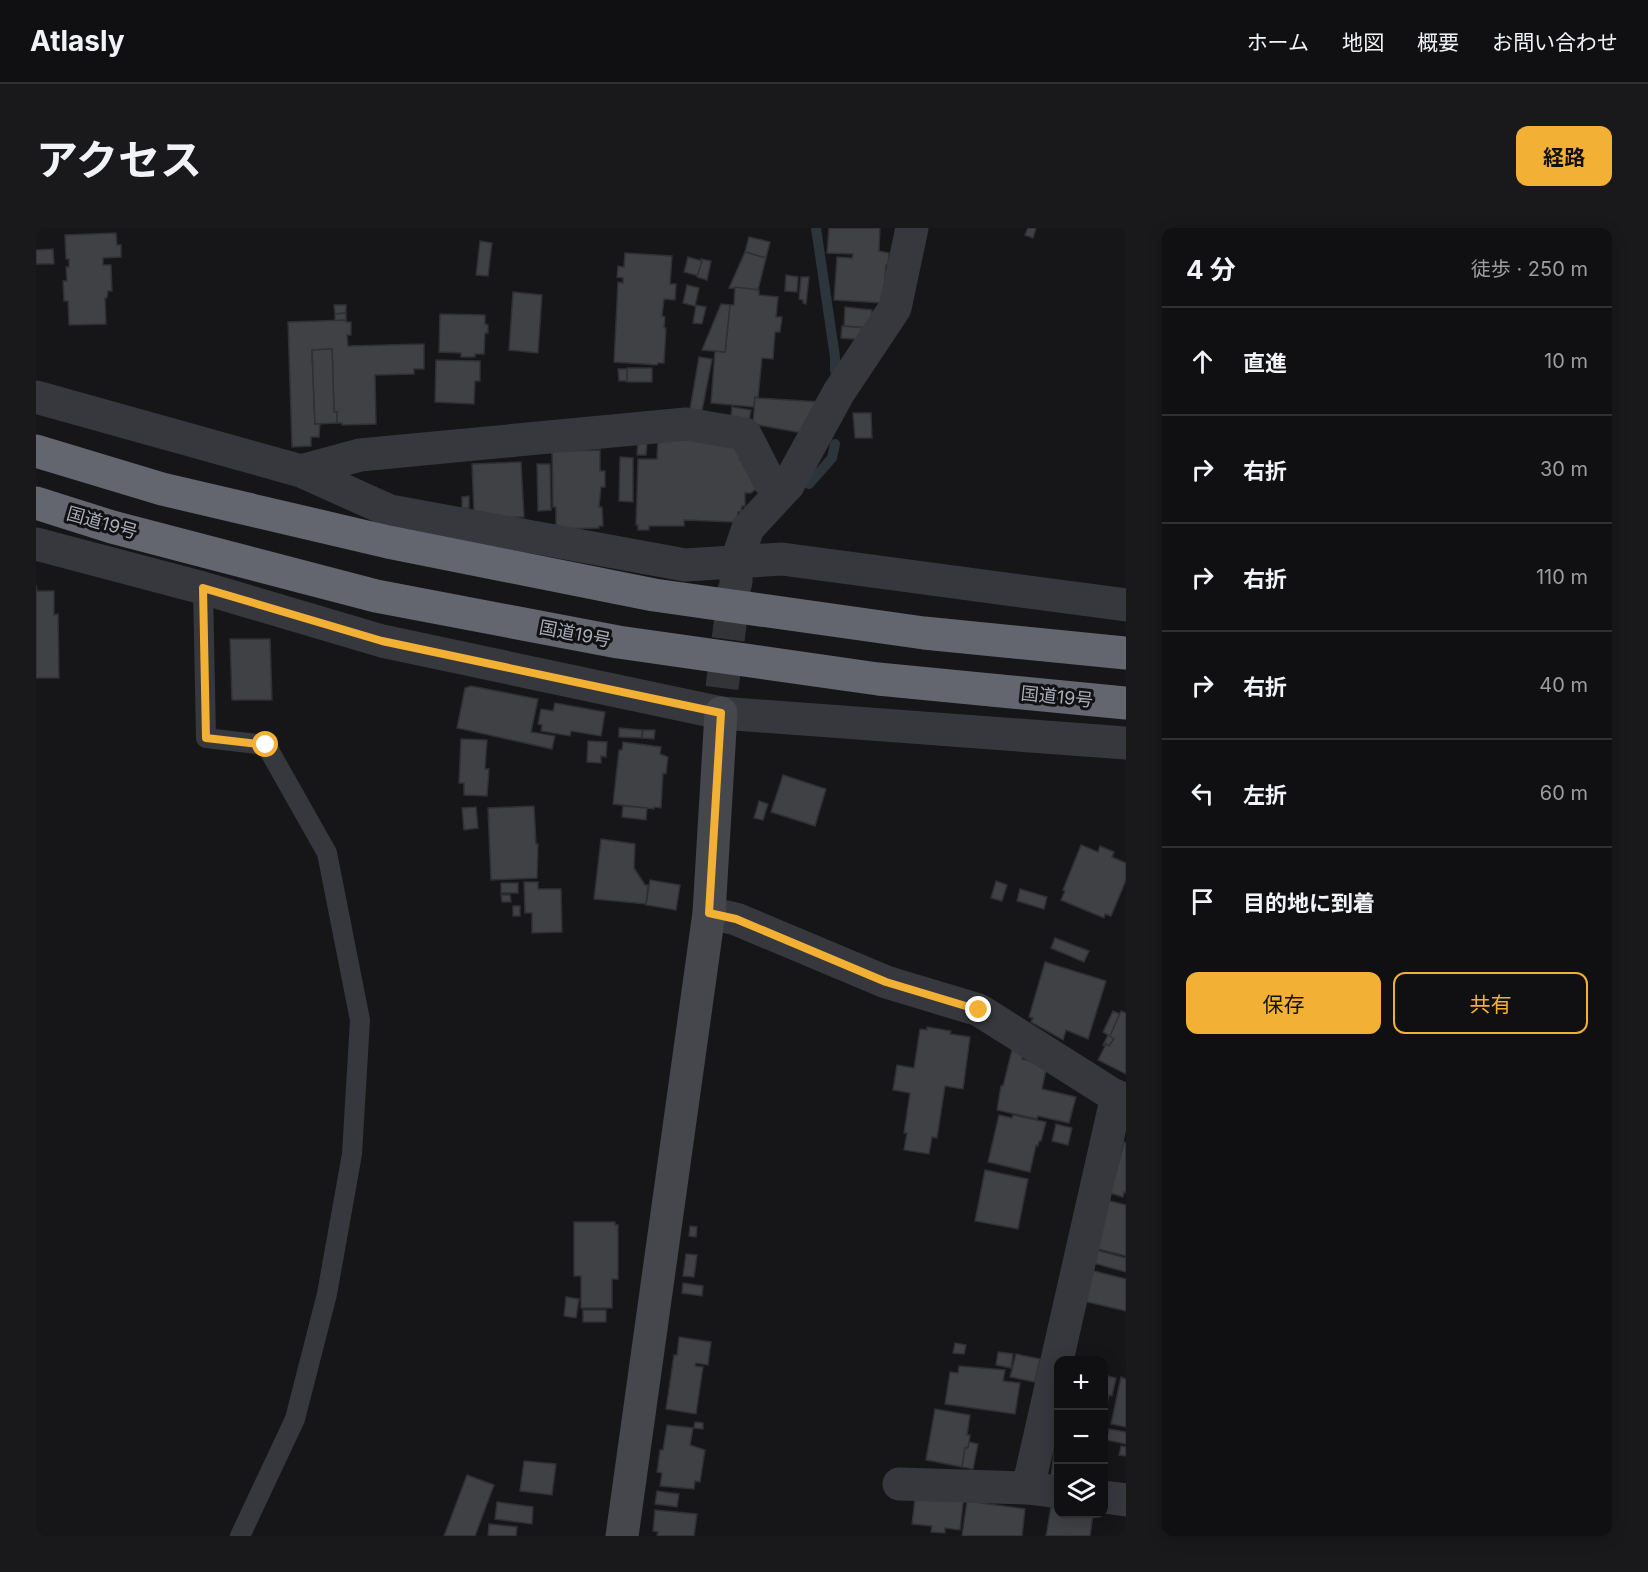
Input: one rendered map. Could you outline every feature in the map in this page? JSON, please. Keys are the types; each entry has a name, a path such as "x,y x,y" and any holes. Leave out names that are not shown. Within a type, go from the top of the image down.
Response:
{"highway":[{"path":"36,451 162,489 365,536 654,595 924,633 1126,653"},
{"name":"国道19号","path":"36,503 112,527 376,596 607,640 878,679 1126,704"}],"street":[{"path":"736,574 748,528 789,485 838,392 895,308 912,228"},
{"path":"36,397 301,471 390,512 736,574 782,559 1126,605"},
{"path":"301,471 360,455 686,424 745,434 769,481 789,485"},
{"path":"36,544 203,588 382,641 722,701 1126,743"},
{"path":"622,1536 709,913 722,701"},
{"path":"709,913 736,919 886,982 979,1010 1121,1099 1043,1490 899,1484"},
{"path":"1108,1498 1126,1500"}],"lane":[{"path":"203,588 206,738 266,745 327,853 360,1020 352,1154 327,1293 295,1419 240,1536"}],"building":[{"path":"829,228 880,228 879,251 889,253 883,303 834,300 837,257 852,258 853,254 827,253"},
{"path":"1028,228 1036,228 1033,238 1025,235"},
{"path":"116,233 117,245 121,245 121,257 103,258 103,265 111,265 112,291 108,291 107,298 105,298 106,324 69,325 68,301 64,301 63,281 67,281 66,267 69,267 69,259 66,259 65,235"},
{"path":"749,237 770,242 766,258 745,252"},
{"path":"480,241 492,243 488,276 476,275"},
{"path":"53,249 54,264 36,264 36,250"},
{"path":"745,252 766,258 758,290 729,288"},
{"path":"625,253 672,256 670,284 676,284 675,300 664,299 662,316 665,317 664,328 666,328 664,363 657,365 614,362 618,282 623,283 623,278 617,277 618,266 624,267"},
{"path":"688,257 702,261 699,276 684,272"},
{"path":"701,259 711,261 707,280 697,277"},
{"path":"786,275 798,277 797,292 785,291"},
{"path":"801,277 809,277 806,304 799,299"},
{"path":"687,285 699,288 695,306 683,303"},
{"path":"735,287 759,290 759,295 778,297 776,317 782,317 780,332 775,332 773,359 762,358 758,398 755,397 754,407 711,403 715,351 725,352 730,305 734,305"},
{"path":"513,292 542,295 538,353 509,350"},
{"path":"721,304 730,305 725,352 702,350"},
{"path":"334,305 346,305 346,313 335,314"},
{"path":"696,305 706,307 702,324 693,323"},
{"path":"845,307 872,310 870,328 844,326"},
{"path":"346,313 346,320 335,321 335,314"},
{"path":"440,314 485,315 488,333 485,333 484,354 475,354 475,357 461,357 461,353 439,352"},
{"path":"346,320 346,322 351,322 351,335 347,335 348,346 424,344 424,369 414,369 414,374 375,375 376,424 342,425 342,423 337,423 337,412 334,412 332,349 312,350 315,424 320,423 319,437 311,437 311,446 292,447 288,322"},
{"path":"842,326 866,328 865,340 841,338"},
{"path":"332,349 334,412 337,412 337,423 315,424 312,350"},
{"path":"699,357 712,359 702,411 690,409"},
{"path":"436,360 480,361 480,381 475,381 474,404 435,402"},
{"path":"627,368 652,368 652,382 627,382"},
{"path":"618,369 627,369 627,381 619,381"},
{"path":"755,397 820,402 802,433 753,424"},
{"path":"732,407 751,410 749,421 731,417"},
{"path":"853,413 871,413 872,438 855,438"},
{"path":"658,439 740,442 740,460 749,460 757,488 751,493 745,493 745,506 742,506 741,512 738,512 733,522 684,520 684,526 649,526 649,530 638,530 638,525 636,525 638,459 657,459"},
{"path":"638,441 647,442 646,455 637,455"},
{"path":"600,450 600,471 605,471 605,487 601,487 599,507 602,507 603,526 556,529 556,507 553,507 552,451"},
{"path":"620,457 633,458 633,502 619,501"},
{"path":"521,462 524,517 488,518 474,513 472,464"},
{"path":"537,464 550,464 551,510 538,511"},
{"path":"469,496 469,508 462,508 462,497"},
{"path":"36,585 37,591 54,591 54,615 58,614 59,678 36,678"},
{"path":"230,639 270,639 272,700 232,700"},
{"path":"471,686 538,699 531,732 555,736 552,749 457,728 465,688"},
{"path":"555,703 605,712 601,736 571,731 570,736 541,731 542,725 538,724 541,709 553,711"},
{"path":"619,728 642,730 642,738 619,737"},
{"path":"643,730 655,730 654,739 642,738"},
{"path":"461,739 487,740 485,769 489,769 487,796 464,795 464,783 459,783"},
{"path":"588,741 607,742 606,757 601,756 601,763 587,762"},
{"path":"623,742 661,747 660,754 668,757 666,774 663,773 661,808 613,804 619,750 622,750"},
{"path":"783,775 826,789 815,826 771,812"},
{"path":"759,801 768,804 763,820 754,818"},
{"path":"534,806 536,844 538,844 537,878 491,880 488,808"},
{"path":"623,806 647,808 646,820 622,817"},
{"path":"476,807 478,828 464,830 462,808"},
{"path":"601,839 635,844 634,868 645,885 648,885 646,904 594,899"},
{"path":"1081,845 1098,852 1100,846 1114,852 1112,857 1126,863 1126,880 1111,916 1105,914 1104,918 1061,900"},
{"path":"650,880 680,885 676,910 646,905"},
{"path":"996,881 1007,885 1002,901 991,898"},
{"path":"524,882 538,882 538,889 561,889 562,932 532,933 532,913 525,913"},
{"path":"501,883 518,883 518,893 501,893"},
{"path":"1020,889 1047,897 1044,909 1017,901"},
{"path":"501,895 510,895 511,902 502,902"},
{"path":"513,906 520,906 520,916 513,916"},
{"path":"1055,938 1089,951 1084,962 1051,948"},
{"path":"1045,962 1106,981 1088,1039 1066,1030 1063,1040 1031,1022 1033,1018 1029,1017"},
{"path":"1113,1011 1120,1014 1110,1036 1114,1039 1109,1046 1106,1044 1106,1046 1103,1045 1108,1035 1103,1032"},
{"path":"1121,1011 1126,1013 1126,1074 1098,1060 1106,1044 1109,1046 1114,1039 1110,1036"},
{"path":"927,1027 970,1037 963,1089 945,1086 937,1138 932,1137 929,1154 904,1150 910,1093 893,1090 897,1065 914,1068 920,1029 927,1030"},
{"path":"1012,1050 1024,1053 1022,1059 1047,1065 1042,1089 1076,1097 1069,1123 997,1110 1001,1086 1003,1086"},
{"path":"999,1115 1012,1118 1013,1115 1046,1122 1041,1141 1038,1146 1036,1145 1030,1172 988,1162"},
{"path":"1056,1124 1072,1128 1068,1145 1052,1141"},
{"path":"1124,1142 1126,1143 1126,1193 1124,1192 1123,1197 1110,1193"},
{"path":"985,1170 1028,1179 1018,1229 975,1221"},
{"path":"1106,1200 1126,1205 1126,1256 1094,1248"},
{"path":"574,1222 615,1222 615,1225 618,1225 618,1279 612,1279 612,1308 581,1308 581,1276 574,1276"},
{"path":"690,1226 697,1227 696,1237 689,1236"},
{"path":"1096,1250 1126,1258 1126,1272 1093,1263"},
{"path":"686,1254 697,1255 694,1277 683,1276"},
{"path":"1090,1270 1126,1279 1126,1311 1083,1301"},
{"path":"683,1283 703,1286 702,1296 682,1293"},
{"path":"566,1297 579,1299 576,1318 564,1316"},
{"path":"583,1310 606,1310 606,1322 583,1322"},
{"path":"679,1337 711,1342 708,1365 696,1363 695,1366 703,1367 696,1414 666,1409"},
{"path":"955,1343 966,1345 964,1354 953,1353"},
{"path":"998,1352 1013,1354 1011,1368 996,1365"},
{"path":"1016,1354 1040,1359 1035,1382 1010,1377"},
{"path":"959,1366 1005,1370 1003,1381 1020,1383 1015,1414 945,1404 950,1372 958,1373"},
{"path":"1108,1376 1116,1378 1112,1396 1109,1395 1108,1399"},
{"path":"1121,1377 1126,1379 1126,1427 1111,1424"},
{"path":"935,1409 970,1415 967,1435 970,1435 969,1442 968,1448 965,1448 962,1467 926,1460"},
{"path":"695,1422 703,1423 703,1429 694,1428"},
{"path":"667,1425 693,1428 690,1445 705,1450 700,1482 695,1481 694,1489 660,1486 662,1473 657,1472"},
{"path":"1109,1429 1126,1432 1126,1444 1108,1440"},
{"path":"969,1442 978,1444 973,1469 962,1467 965,1448 968,1448"},
{"path":"1121,1446 1126,1447 1126,1456 1119,1455"},
{"path":"1054,1453 1054,1476 1051,1476"},
{"path":"524,1461 556,1464 552,1495 520,1491"},
{"path":"467,1475 494,1485 475,1536 444,1536"},
{"path":"916,1490 964,1495 960,1530 945,1528 945,1533 931,1532 932,1526 912,1524"},
{"path":"657,1491 679,1494 677,1507 655,1504"},
{"path":"967,1501 1025,1509 1022,1536 962,1536"},
{"path":"497,1502 533,1507 532,1524 495,1519"},
{"path":"1051,1507 1054,1508 1054,1518 1093,1518 1090,1536 1046,1536"},
{"path":"655,1510 697,1514 694,1536 657,1536 658,1532 653,1531"},
{"path":"489,1524 517,1527 516,1536 488,1536"}],"waterway":[{"path":"816,228 835,357 835,371"},
{"path":"809,484 832,458 835,444"}],"tunnel":[{"path":"722,688 735,585"}],"route":[{"path":"266,745 206,738 203,588 382,641 721,713 709,913 736,919 886,982 979,1010"}]}
